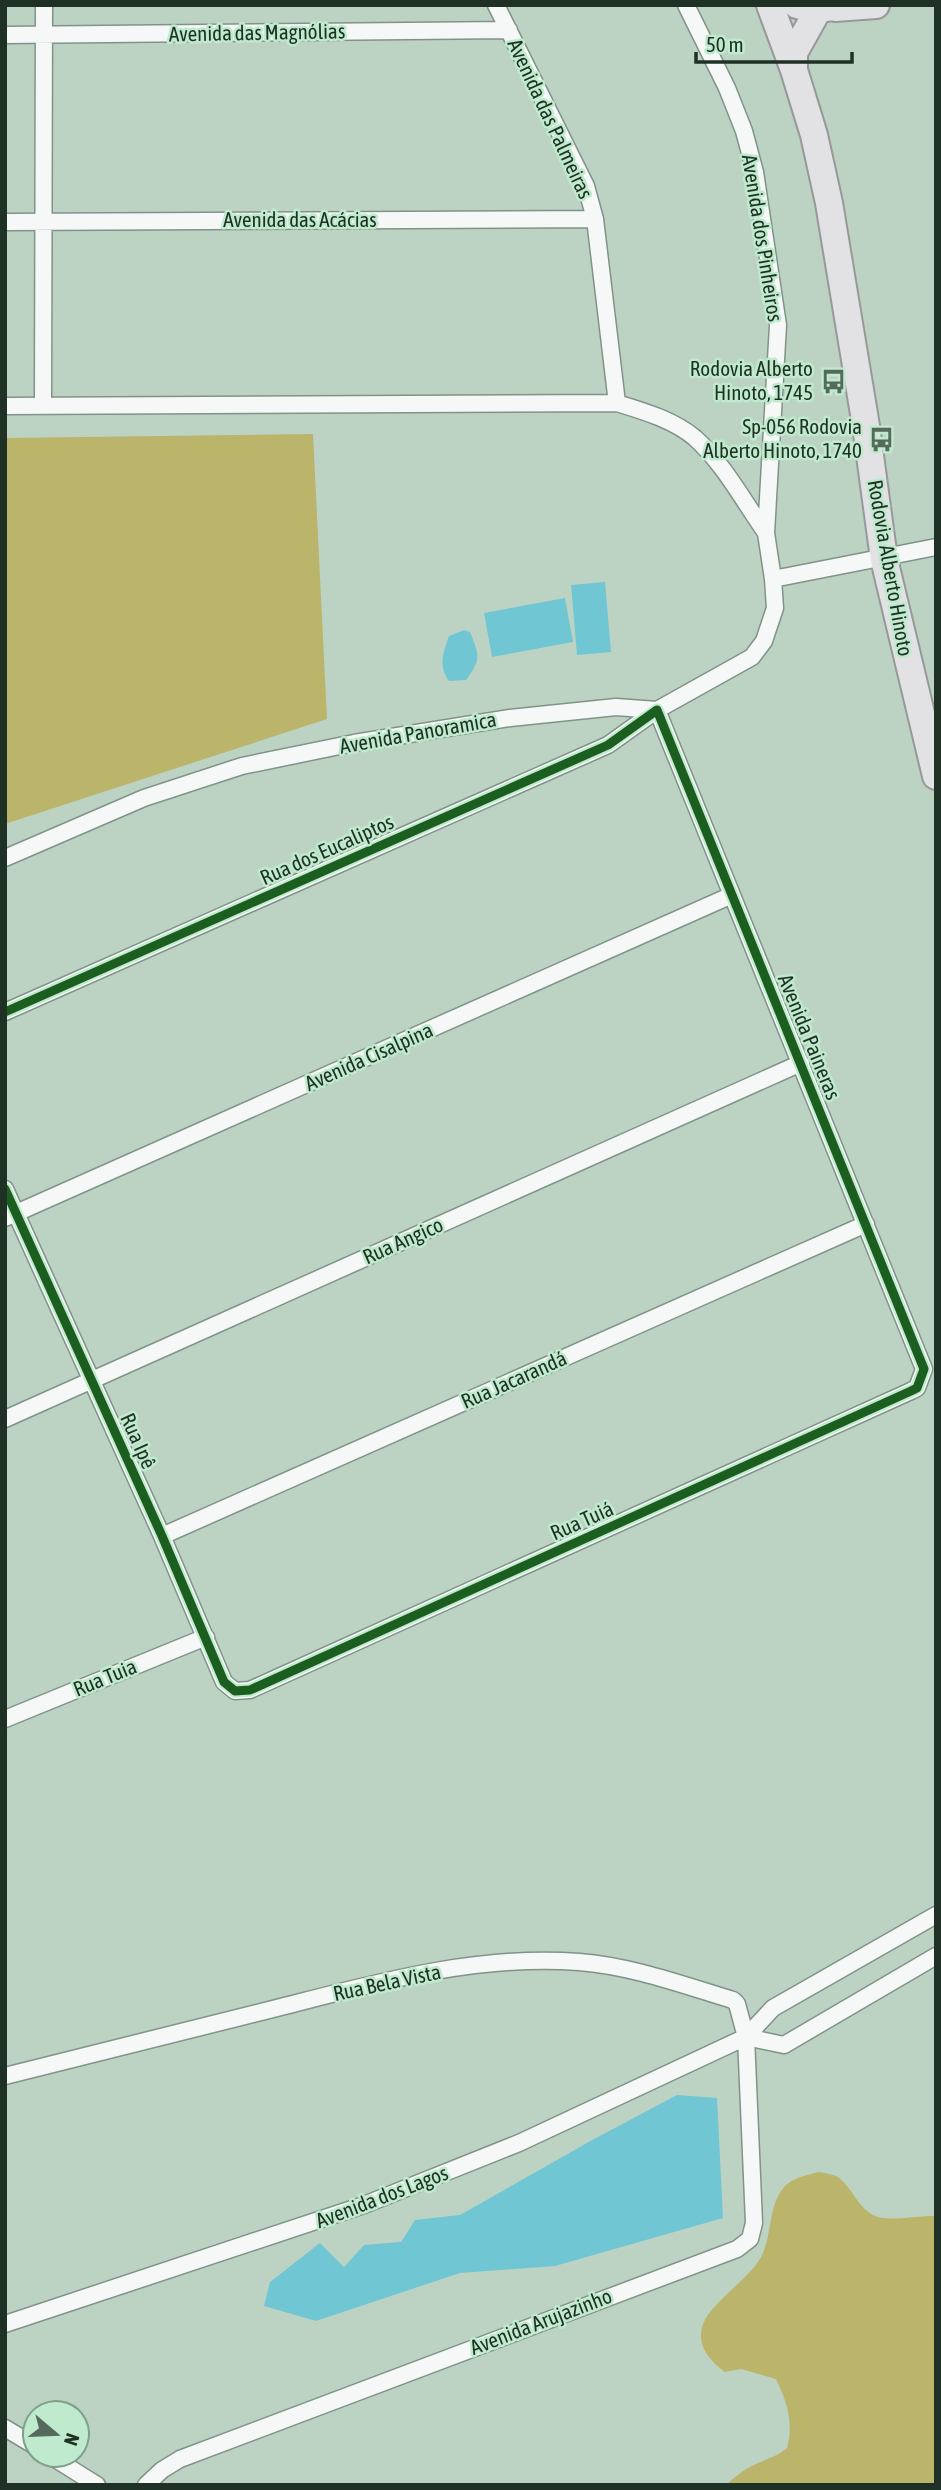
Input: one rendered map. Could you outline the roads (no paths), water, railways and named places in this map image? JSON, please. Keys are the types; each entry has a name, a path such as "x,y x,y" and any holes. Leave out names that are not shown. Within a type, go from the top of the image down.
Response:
{"main road":[{"name":"Rodovia Alberto Hinoto","path":"770,5 814,135 829,203 866,426 884,559 936,776"},
{"path":"794,70 794,53 823,7 876,5"}],"street":[{"path":"43,406 44,5"},
{"name":"Avenida das Palmeiras","path":"496,5 586,186 595,219 617,402"},
{"name":"Avenida dos Pinheiros","path":"686,5 727,88 744,131 755,172 778,325 766,533 773,579"},
{"name":"Avenida das Magnólias","path":"5,35 509,30"},
{"name":"Avenida das Acácias","path":"5,222 595,219"},
{"path":"5,406 617,402 663,419 694,437 715,460 766,533"},
{"path":"657,710 752,657 764,641 775,608 773,579 936,547"},
{"name":"Avenida Panoramica","path":"5,858 144,798 242,766 354,743 510,718 616,707 657,710"},
{"name":"Avenida Paineras","path":"657,710 923,1361 922,1378"},
{"name":"Rua dos Eucaliptos","path":"5,1012 608,745 657,710"},
{"name":"Avenida Cisalpina","path":"11,1215 732,895"},
{"name":"Rua Angico","path":"5,1419 801,1063"},
{"name":"Rua Ipê","path":"5,1189 11,1215 92,1381 224,1682 235,1691 250,1690"},
{"name":"Rua Jacarandá","path":"162,1536 866,1224"},
{"name":"Rua Tuiá","path":"250,1690 911,1391 917,1388 922,1378"},
{"name":"Rua Tuia","path":"5,1719 206,1637"},
{"path":"746,2037 773,2008 936,1915"},
{"path":"746,2037 784,2045 936,1956"},
{"name":"Rua Bela Vista","path":"5,2076 369,1984 449,1969 517,1961 579,1962 632,1969 733,2000 737,2004 746,2037"},
{"name":"Avenida dos Lagos","path":"5,2324 364,2205 519,2143 746,2037"},
{"name":"Avenida Arujazinho","path":"146,2485 162,2470 180,2459 737,2249 750,2239 754,2223 746,2037"},
{"path":"5,2428 21,2438"},
{"path":"71,2469 97,2485"}],"water":[{"path":"605,582 611,652 577,655 571,585"},
{"path":"565,598 573,642 492,657 484,613"},
{"path":"464,630 470,632 477,652 477,662 466,680 449,681 443,665 445,648 449,636"},
{"path":"677,2095 717,2098 723,2218 555,2266 460,2273 316,2321 264,2306 270,2282 320,2243 344,2267 364,2245 401,2242 415,2220 460,2215"}],"place":[{"name":"Rodovia Alberto Hinoto, 1745","path":"833,381"},
{"name":"Sp-056 Rodovia Alberto Hinoto, 1740","path":"882,439"}]}
